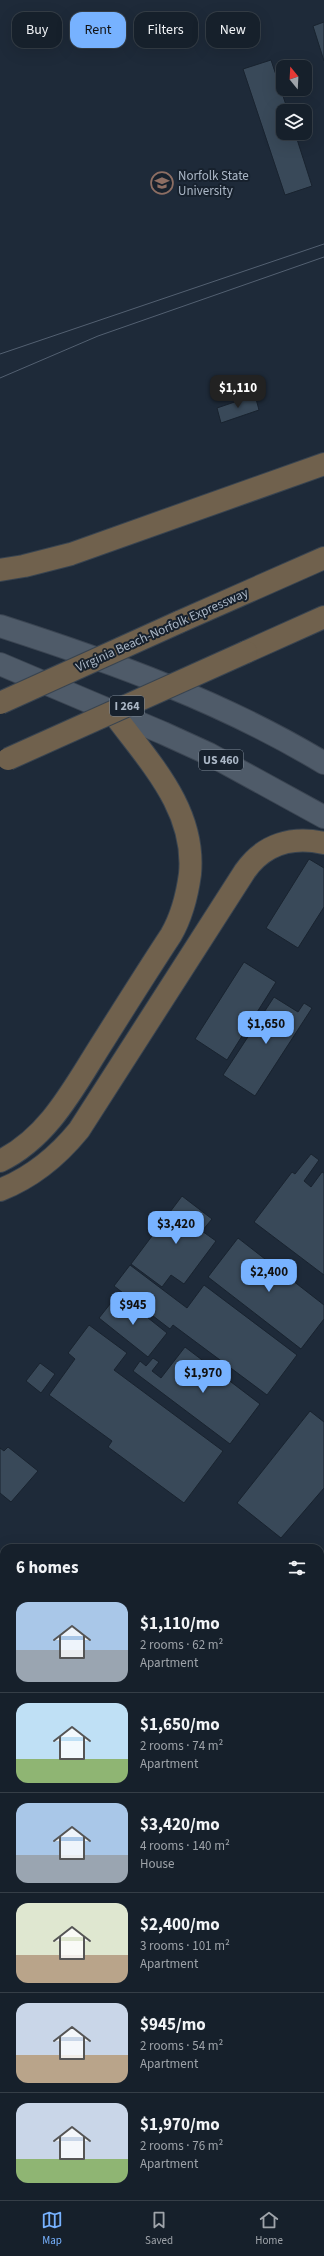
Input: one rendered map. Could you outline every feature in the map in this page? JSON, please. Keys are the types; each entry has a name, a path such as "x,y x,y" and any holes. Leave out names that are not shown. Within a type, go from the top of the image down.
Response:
{"highway":[{"path":"0,570 24,566 71,554 324,464"},
{"name":"Virginia Beach-Norfolk Expressway","path":"0,703 324,558"},
{"name":"I 264","path":"3,762 324,617"},
{"path":"0,1161 23,1148 36,1137 64,1104 177,924 186,897 190,853 185,823 180,810 166,785 113,713"},
{"path":"0,1190 38,1171 60,1152 79,1130 245,871 258,855 267,849 288,841 313,841 324,843"}],"main road":[{"path":"0,626 58,645 207,701 284,739 324,763"},
{"name":"US 460","path":"0,664 209,754 324,817"}],"building":[{"path":"324,22 324,61 313,26"},
{"path":"271,60 276,75 276,96 283,96 286,104 276,104 276,140 297,140 312,186 285,195 243,69"},
{"path":"255,395 259,410 221,423 217,408"},
{"path":"309,859 324,868 324,907 298,948 266,928"},
{"path":"244,962 276,982 227,1060 195,1039"},
{"path":"274,997 298,1012 304,1003 312,1008 255,1096 223,1075"},
{"path":"311,1154 319,1160 304,1181 311,1187 322,1172 324,1173 324,1275 254,1222 292,1172 295,1174"},
{"path":"182,1196 212,1219 202,1231 216,1241 184,1284 171,1275 162,1287 131,1264"},
{"path":"238,1238 324,1305 324,1319 301,1349 208,1277"},
{"path":"130,1265 187,1308 204,1285 297,1355 267,1395 173,1325 170,1329 114,1286"},
{"path":"118,1294 167,1333 148,1357 99,1318"},
{"path":"89,1325 127,1353 114,1370 223,1451 184,1503 108,1447 112,1441 49,1395 75,1359 68,1353"},
{"path":"185,1347 260,1404 230,1444 133,1371 140,1361 146,1366 153,1358 159,1362 152,1371 161,1378"},
{"path":"40,1363 55,1374 41,1393 26,1381"},
{"path":"310,1411 324,1422 324,1488 281,1538 237,1503"},
{"path":"8,1447 38,1471 11,1502 0,1493 0,1448 4,1451"}],"tram line":[{"path":"0,354 324,244"},
{"path":"0,378 98,336 324,257"}],"place":[{"name":"Norfolk State University","path":"162,183"}]}
